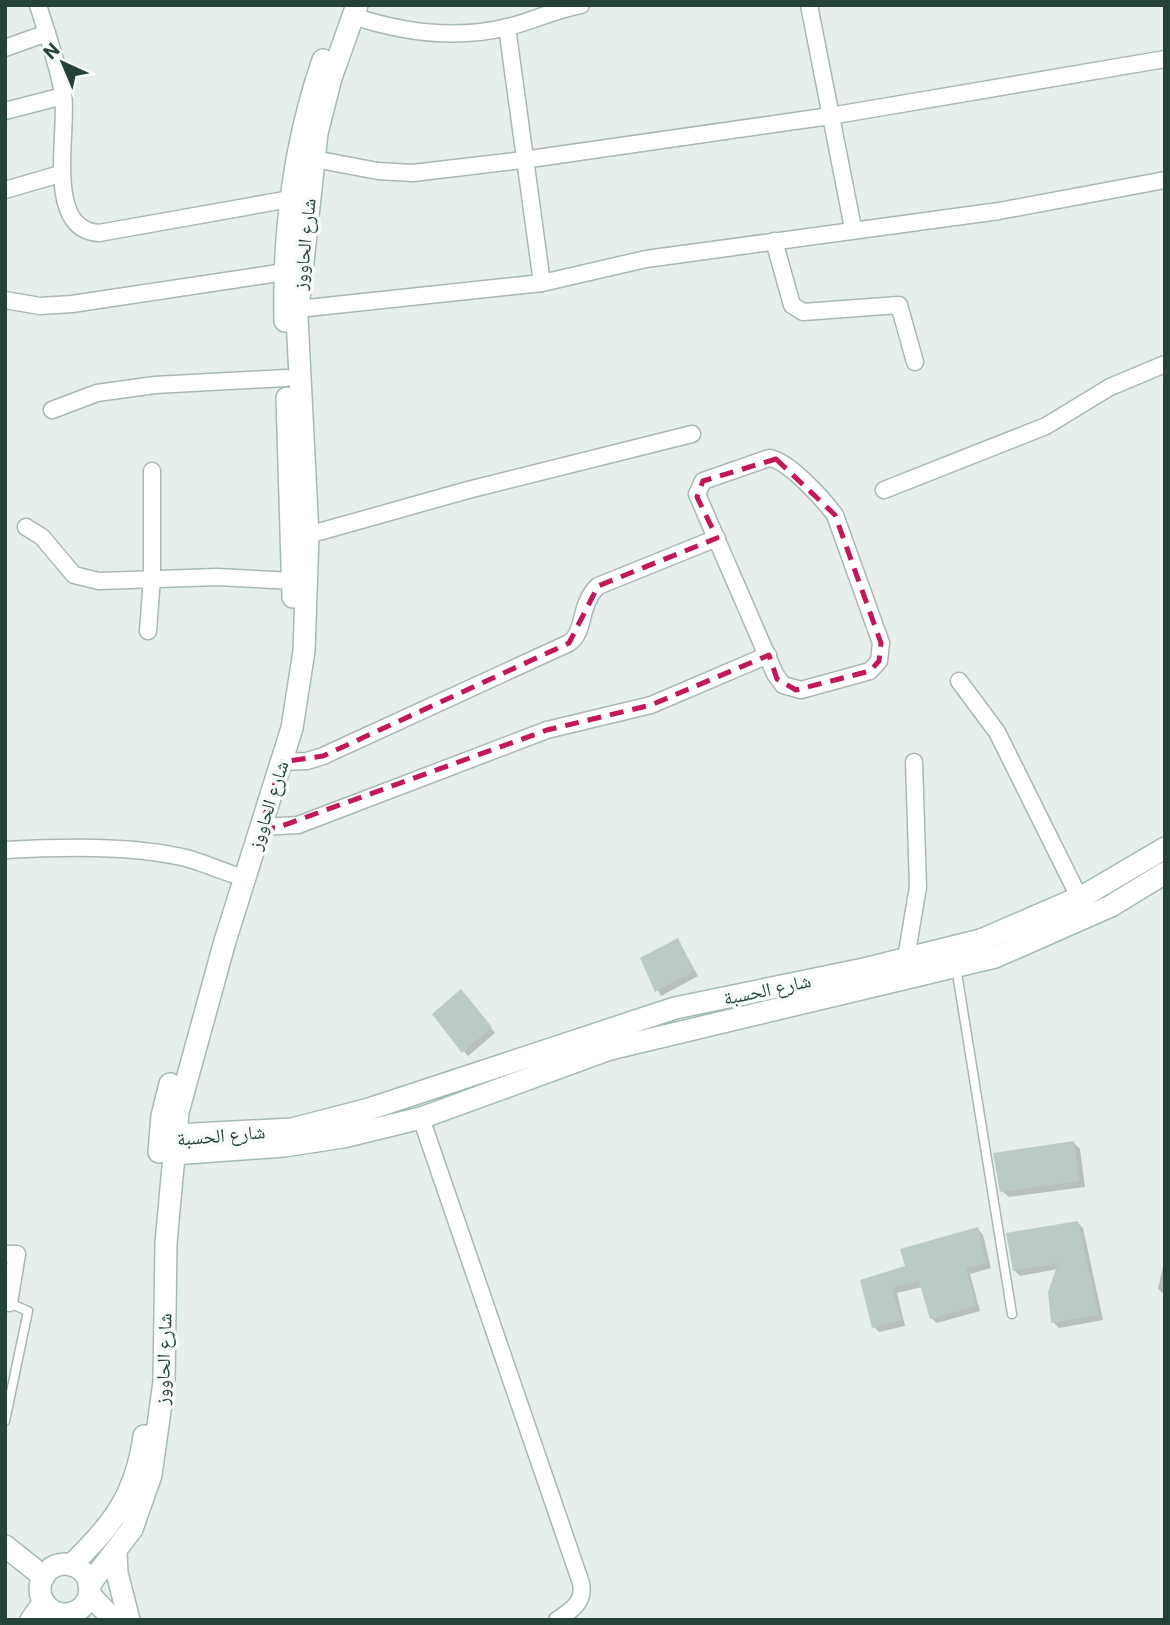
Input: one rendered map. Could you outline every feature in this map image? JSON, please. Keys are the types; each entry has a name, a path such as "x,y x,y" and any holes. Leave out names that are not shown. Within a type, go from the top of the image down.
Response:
{"main road":[{"name":"شارع الحاووز","path":"71,1565 100,1537 121,1510 134,1482 148,1409 169,1145 191,1056 282,762 300,694 308,535 298,309 314,159 331,78 351,9"},
{"name":"شارع الحاووز","path":"89,1589 116,1552 143,1505 159,1439 164,1382 169,1145 162,1116 232,874 280,726 289,687 293,640 293,581 285,272 290,199 311,95 351,9"},
{"name":"شارع الحسبة","path":"169,1145 292,1129 369,1109 675,1008 981,940 1079,897 1165,848"},
{"name":"شارع الحسبة","path":"169,1145 320,1141 421,1118 610,1049 995,957 1111,906 1165,873"},
{"path":"5,1546 44,1577"},
{"path":"116,1552 117,1573 129,1620"},
{"path":"60,1614 40,1592 44,1577 55,1567 71,1565 83,1572 89,1589 114,1620"},
{"path":"30,1620 81,1608 89,1589"}],"street":[{"path":"38,5 63,96 64,140 60,174 73,220 84,230 94,232 290,199"},
{"path":"809,5 853,228"},
{"path":"351,9 414,33 444,34 507,27 571,6"},
{"path":"507,27 523,160 542,283"},
{"path":"5,48 47,33"},
{"path":"314,159 413,173 830,116 1165,59"},
{"path":"5,111 63,96"},
{"path":"5,190 60,174"},
{"path":"298,309 542,283 646,259 853,228 999,211 1165,180"},
{"path":"774,241 792,305 803,312 899,305 915,362"},
{"path":"5,300 40,306 72,304 285,272"},
{"path":"884,490 1046,426 1110,387 1165,364"},
{"path":"52,410 97,393 155,385 286,378"},
{"path":"308,535 468,490 692,434"},
{"path":"766,458 782,462 822,498 835,515 881,643 879,661 870,671 796,690 777,679 717,538 698,499 700,484 766,458"},
{"path":"148,631 152,578 152,471"},
{"path":"26,527 42,537 74,575 99,581 152,578 293,581"},
{"path":"282,762 307,761 323,756 569,643 578,635 586,600 598,586 717,538"},
{"path":"261,827 298,825 547,730 652,705 768,655"},
{"path":"959,681 998,732 1079,897"},
{"path":"906,958 918,887 914,762"},
{"path":"5,850 48,848 140,853 185,858 232,874"},
{"path":"421,1118 581,1583 583,1591 578,1604 557,1620"},
{"path":"5,1254 17,1254 9,1303"}],"lane":[{"path":"956,967 1012,1314"},
{"path":"6,1416 28,1311 9,1303"}],"highlighted area":[{"path":"776,459 835,515 881,643 879,661 870,671 796,690 777,679 769,655 651,705 547,730 276,828 261,827 282,762 323,756 569,643 598,586 717,538 697,497 703,481"}],"building":[{"path":"678,938 694,971 655,992 640,958"},
{"path":"461,989 492,1027 462,1053 432,1014"},
{"path":"1074,1141 1079,1181 1000,1192 993,1153"},
{"path":"1078,1221 1098,1315 1051,1323 1048,1292 1058,1263 1013,1271 1006,1233"},
{"path":"978,1227 986,1263 966,1268 976,1306 930,1319 919,1281 892,1288 901,1320 872,1328 860,1280 905,1266 900,1249"}]}
